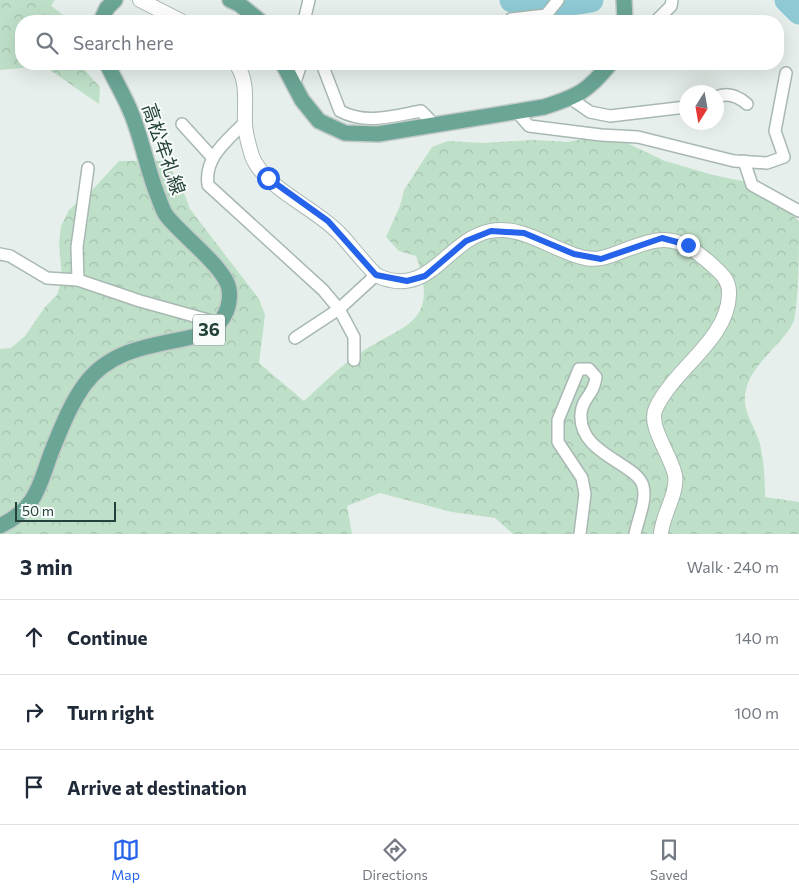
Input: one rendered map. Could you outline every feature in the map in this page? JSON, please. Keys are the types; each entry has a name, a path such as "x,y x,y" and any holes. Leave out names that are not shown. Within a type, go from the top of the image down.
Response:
{"main road":[{"path":"104,15 107,8 115,0"},
{"path":"230,0 239,4 253,15"},
{"path":"624,0 625,15"},
{"name":"高松牟礼線","path":"110,70 132,115 146,163 165,213 181,233 218,268 229,286 230,306 219,323"},
{"path":"286,70 302,100 319,121 345,133 378,134 544,107 570,98 593,85 605,70"},
{"name":"36","path":"0,526 10,521 28,505 41,486 52,450 76,397 92,374 112,358 138,347 202,334 219,323"}],"street":[{"path":"140,0 169,15"},
{"path":"305,15 309,0"},
{"path":"546,15 558,0"},
{"path":"662,15 671,6 672,0"},
{"path":"238,70 245,91 244,122 253,158 268,178 328,221 376,275 407,281 425,276 466,241 491,231 524,233 574,254 601,259 662,238 688,245 726,278 729,294 724,321 707,343 677,374 654,410 654,426 670,457 676,477 662,523 661,534"},
{"path":"294,84 299,70"},
{"path":"324,70 340,111 349,116 370,120 421,111 435,124"},
{"path":"516,111 529,126 601,135 638,137 744,162 767,163 784,157 775,131 786,73"},
{"path":"724,93 740,98 747,104"},
{"path":"570,98 590,112 610,116 679,108"},
{"path":"244,122 212,156 206,171 208,185 323,290 339,310 354,337 354,360"},
{"path":"182,124 212,156"},
{"path":"744,162 752,185 799,211"},
{"path":"78,280 77,247 88,168"},
{"path":"0,254 10,256 47,278 78,280 159,307 219,323"},
{"path":"296,338 339,310 376,275"},
{"path":"580,534 585,494 582,478 558,442 558,420 579,369 589,369 596,377 594,389 584,400 580,414 583,432 608,458 636,474 643,484 645,496 635,534"}],"green space":[{"path":"0,0 55,0 51,6 63,15 15,15 15,69 0,70"},
{"path":"50,70 84,70 100,87 99,104"},
{"path":"601,136 618,139 665,161 713,175 747,182 778,199 799,222 798,286 794,321 752,375 747,386 745,403 760,444 765,497 799,502 799,534 513,534 495,518 452,512 380,493 347,506 352,534 0,534 0,349 11,348 25,336 45,307 57,295 62,278 59,243 61,226 69,210 95,187 119,161 167,161 184,193 190,209 259,299 265,315 259,363 304,401 350,360 402,328 413,320 420,310 424,296 423,279 416,256 399,251 386,237 400,206 404,190 432,147 448,141 482,143 533,140 567,142"}],"waterway":[{"path":"512,0 551,4 591,0"},
{"path":"787,0 799,12"}],"route":[{"path":"268,178 328,221 376,275 407,281 425,276 466,241 491,231 524,233 585,258 601,259 662,238 688,245"}]}
